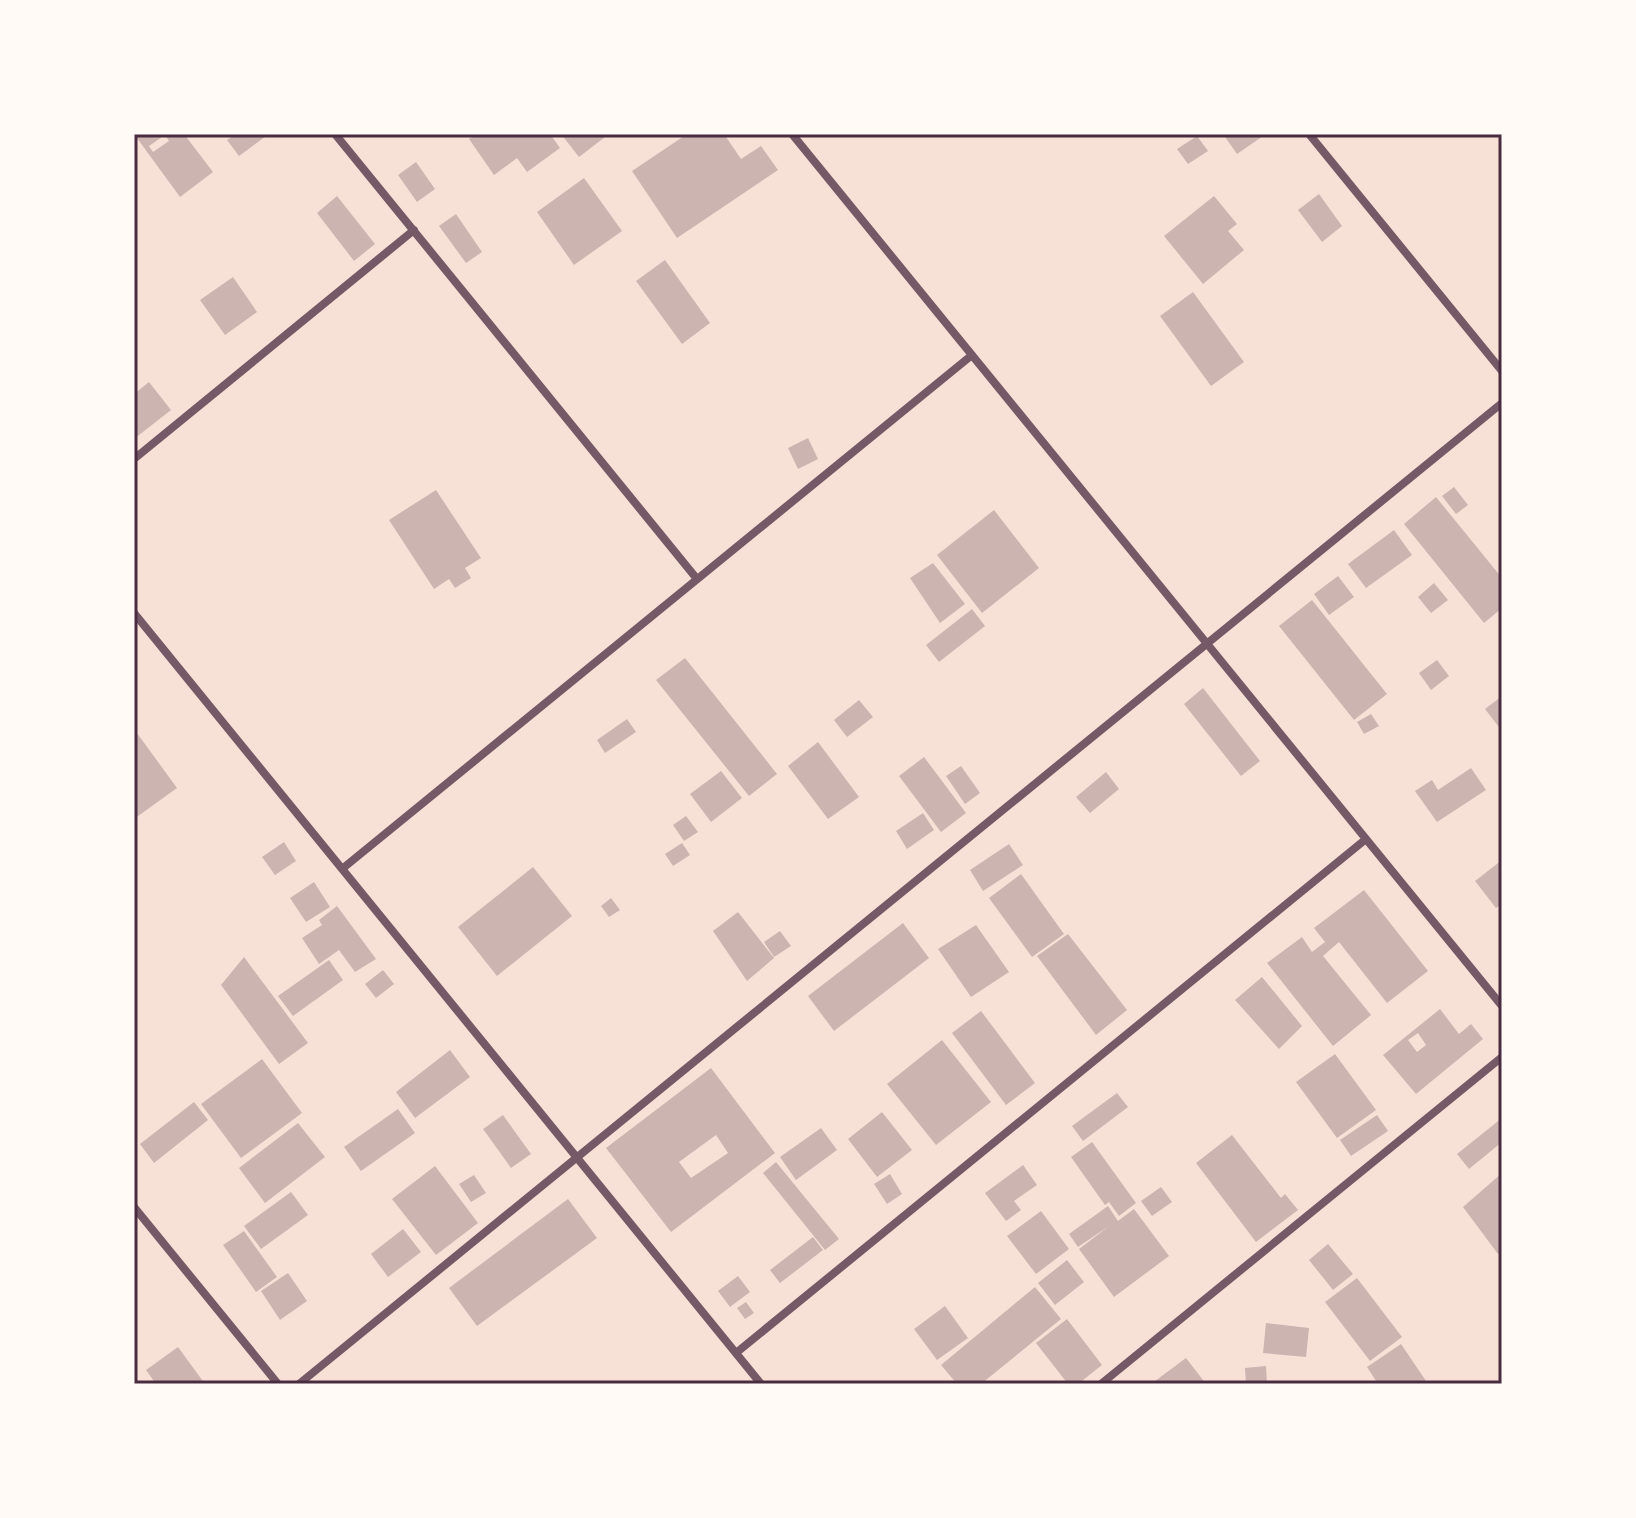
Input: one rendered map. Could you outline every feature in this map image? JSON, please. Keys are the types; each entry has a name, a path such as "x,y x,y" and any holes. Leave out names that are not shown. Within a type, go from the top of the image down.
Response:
{"street":[{"path":"335,134 697,579"},
{"path":"792,134 1502,1006"},
{"path":"1309,134 1502,371"},
{"path":"134,459 414,230"},
{"path":"342,869 972,355"},
{"path":"299,1384 1502,403"},
{"path":"134,613 761,1384"},
{"path":"736,1353 1366,839"},
{"path":"1101,1384 1502,1057"},
{"path":"134,1207 278,1384"}],"building":[{"path":"134,134 184,134 213,172 180,197","holes":["165,135 169,141 153,152 149,146"]},
{"path":"236,134 266,136 239,156 227,140"},
{"path":"476,134 550,134 560,148 527,172 517,158 494,175 469,139"},
{"path":"561,134 609,134 579,157"},
{"path":"687,134 724,134 741,159 761,146 778,170 677,238 632,171"},
{"path":"1223,134 1266,134 1237,154"},
{"path":"1197,136 1208,151 1188,164 1177,149"},
{"path":"416,162 435,189 417,202 398,175"},
{"path":"584,178 622,231 574,265 537,212"},
{"path":"1319,194 1342,226 1322,242 1298,210"},
{"path":"337,196 375,244 354,261 317,213"},
{"path":"1214,196 1237,224 1228,231 1244,250 1203,284 1164,236"},
{"path":"456,214 482,252 466,263 439,226"},
{"path":"665,260 710,323 682,344 636,281"},
{"path":"233,277 257,312 225,335 200,300"},
{"path":"1193,292 1244,362 1211,386 1160,316"},
{"path":"149,382 171,410 134,439 134,394"},
{"path":"808,438 818,459 798,469 788,448"},
{"path":"1454,487 1468,505 1456,514 1442,496"},
{"path":"436,490 481,558 465,568 471,578 455,588 449,579 434,589 389,520"},
{"path":"1436,497 1502,578 1502,608 1484,623 1404,524"},
{"path":"994,510 1039,568 982,613 937,555"},
{"path":"1394,530 1412,555 1366,588 1348,564"},
{"path":"933,563 965,604 940,623 910,578"},
{"path":"1338,576 1354,597 1329,615 1314,594"},
{"path":"1434,583 1448,600 1431,613 1418,597"},
{"path":"1312,600 1387,694 1354,720 1279,626"},
{"path":"972,609 985,626 939,662 926,645"},
{"path":"685,658 777,774 749,796 656,680"},
{"path":"1437,660 1449,676 1431,690 1419,673"},
{"path":"1203,688 1260,761 1241,776 1184,704"},
{"path":"1502,696 1502,731 1485,709"},
{"path":"859,700 873,717 847,737 834,720"},
{"path":"1371,714 1379,726 1364,734 1357,722"},
{"path":"627,719 636,732 605,753 597,740"},
{"path":"134,729 177,788 134,819"},
{"path":"818,742 859,797 828,819 788,766"},
{"path":"924,757 966,813 941,832 899,776"},
{"path":"961,766 980,793 965,804 946,776"},
{"path":"1471,768 1486,790 1437,822 1415,791 1432,780 1438,790"},
{"path":"721,771 742,798 711,822 690,794"},
{"path":"1106,772 1119,789 1090,813 1076,797"},
{"path":"923,813 934,830 907,849 896,831"},
{"path":"686,816 698,832 684,841 673,825"},
{"path":"284,842 296,861 275,875 262,857"},
{"path":"682,843 690,855 673,866 665,854"},
{"path":"1009,844 1023,865 983,891 970,870"},
{"path":"1502,860 1502,904 1496,908 1475,881"},
{"path":"533,867 572,916 497,976 458,927"},
{"path":"1021,874 1064,934 1032,957 989,898"},
{"path":"314,882 330,907 306,922 290,898"},
{"path":"1364,890 1428,971 1387,1003 1339,942 1323,956 1371,1015 1333,1046 1267,963 1302,937 1312,952 1325,942 1314,928"},
{"path":"611,898 620,910 609,917 601,906"},
{"path":"337,906 376,959 355,972 339,950 319,964 302,938 322,925 319,920"},
{"path":"738,912 774,958 747,981 713,931"},
{"path":"903,923 929,958 834,1031 808,996"},
{"path":"976,925 1009,972 971,997 938,949"},
{"path":"780,931 791,946 774,957 764,942"},
{"path":"1068,934 1127,1010 1096,1035 1037,956"},
{"path":"244,957 308,1043 279,1064 221,985"},
{"path":"329,960 343,980 293,1016 278,996"},
{"path":"383,970 394,984 376,998 365,984"},
{"path":"1262,977 1302,1026 1279,1049 1235,1000"},
{"path":"1440,1009 1459,1034 1471,1024 1483,1039 1416,1094 1383,1055","holes":["1418,1033 1426,1045 1417,1052 1408,1040"]},
{"path":"981,1011 1035,1083 1006,1105 952,1033"},
{"path":"942,1040 991,1102 936,1145 887,1084"},
{"path":"450,1050 470,1077 415,1118 396,1092"},
{"path":"1335,1054 1376,1110 1337,1138 1296,1082"},
{"path":"262,1059 302,1113 241,1158 201,1104"},
{"path":"711,1068 775,1153 671,1232 606,1148","holes":["716,1135 728,1153 691,1178 679,1162"]},
{"path":"1117,1093 1128,1107 1083,1141 1072,1126"},
{"path":"194,1102 208,1120 154,1163 140,1144"},
{"path":"398,1109 415,1133 361,1171 344,1147"},
{"path":"882,1112 912,1150 877,1177 848,1139"},
{"path":"503,1115 531,1154 511,1168 483,1129"},
{"path":"1377,1115 1388,1131 1351,1156 1340,1140"},
{"path":"1502,1118 1502,1142 1469,1169 1457,1154"},
{"path":"298,1123 325,1157 265,1203 239,1168"},
{"path":"821,1128 837,1150 796,1180 780,1157"},
{"path":"1232,1135 1281,1198 1285,1194 1298,1210 1256,1242 1196,1163"},
{"path":"1092,1142 1136,1203 1119,1216 1109,1202 1105,1205 1071,1157"},
{"path":"776,1162 839,1239 825,1250 763,1173"},
{"path":"1023,1165 1037,1185 1014,1201 1021,1210 1006,1221 985,1193"},
{"path":"435,1166 478,1223 436,1255 392,1199"},
{"path":"1502,1173 1502,1251 1498,1254 1463,1207"},
{"path":"890,1174 902,1194 887,1204 874,1184"},
{"path":"474,1175 486,1193 471,1202 459,1184"},
{"path":"1161,1187 1172,1202 1152,1216 1141,1201"},
{"path":"291,1192 308,1215 261,1249 244,1226"},
{"path":"568,1199 597,1238 477,1326 449,1288"},
{"path":"1108,1206 1118,1221 1134,1209 1169,1256 1114,1297 1079,1249 1109,1226 1078,1247 1069,1234"},
{"path":"1041,1211 1069,1249 1036,1274 1007,1236"},
{"path":"403,1229 421,1252 388,1277 371,1254"},
{"path":"244,1231 277,1277 256,1292 223,1245"},
{"path":"813,1237 823,1250 780,1283 770,1270"},
{"path":"1328,1244 1353,1274 1333,1290 1309,1260"},
{"path":"1067,1260 1084,1282 1055,1305 1038,1283"},
{"path":"288,1273 307,1301 280,1320 261,1291"},
{"path":"738,1276 750,1292 730,1307 718,1291"},
{"path":"1357,1278 1402,1337 1370,1361 1325,1302"},
{"path":"1035,1287 1061,1319 981,1384 957,1384 941,1365"},
{"path":"746,1302 754,1313 745,1319 737,1308"},
{"path":"945,1306 968,1338 937,1360 914,1329"},
{"path":"1067,1319 1102,1365 1078,1384 1068,1384 1036,1343"},
{"path":"1266,1323 1309,1328 1306,1357 1263,1353"},
{"path":"1401,1344 1426,1381 1422,1384 1378,1384 1367,1367"},
{"path":"178,1347 205,1384 156,1384 146,1370"},
{"path":"1186,1358 1206,1384 1151,1384"},
{"path":"1266,1366 1267,1384 1246,1384 1245,1368"}]}
